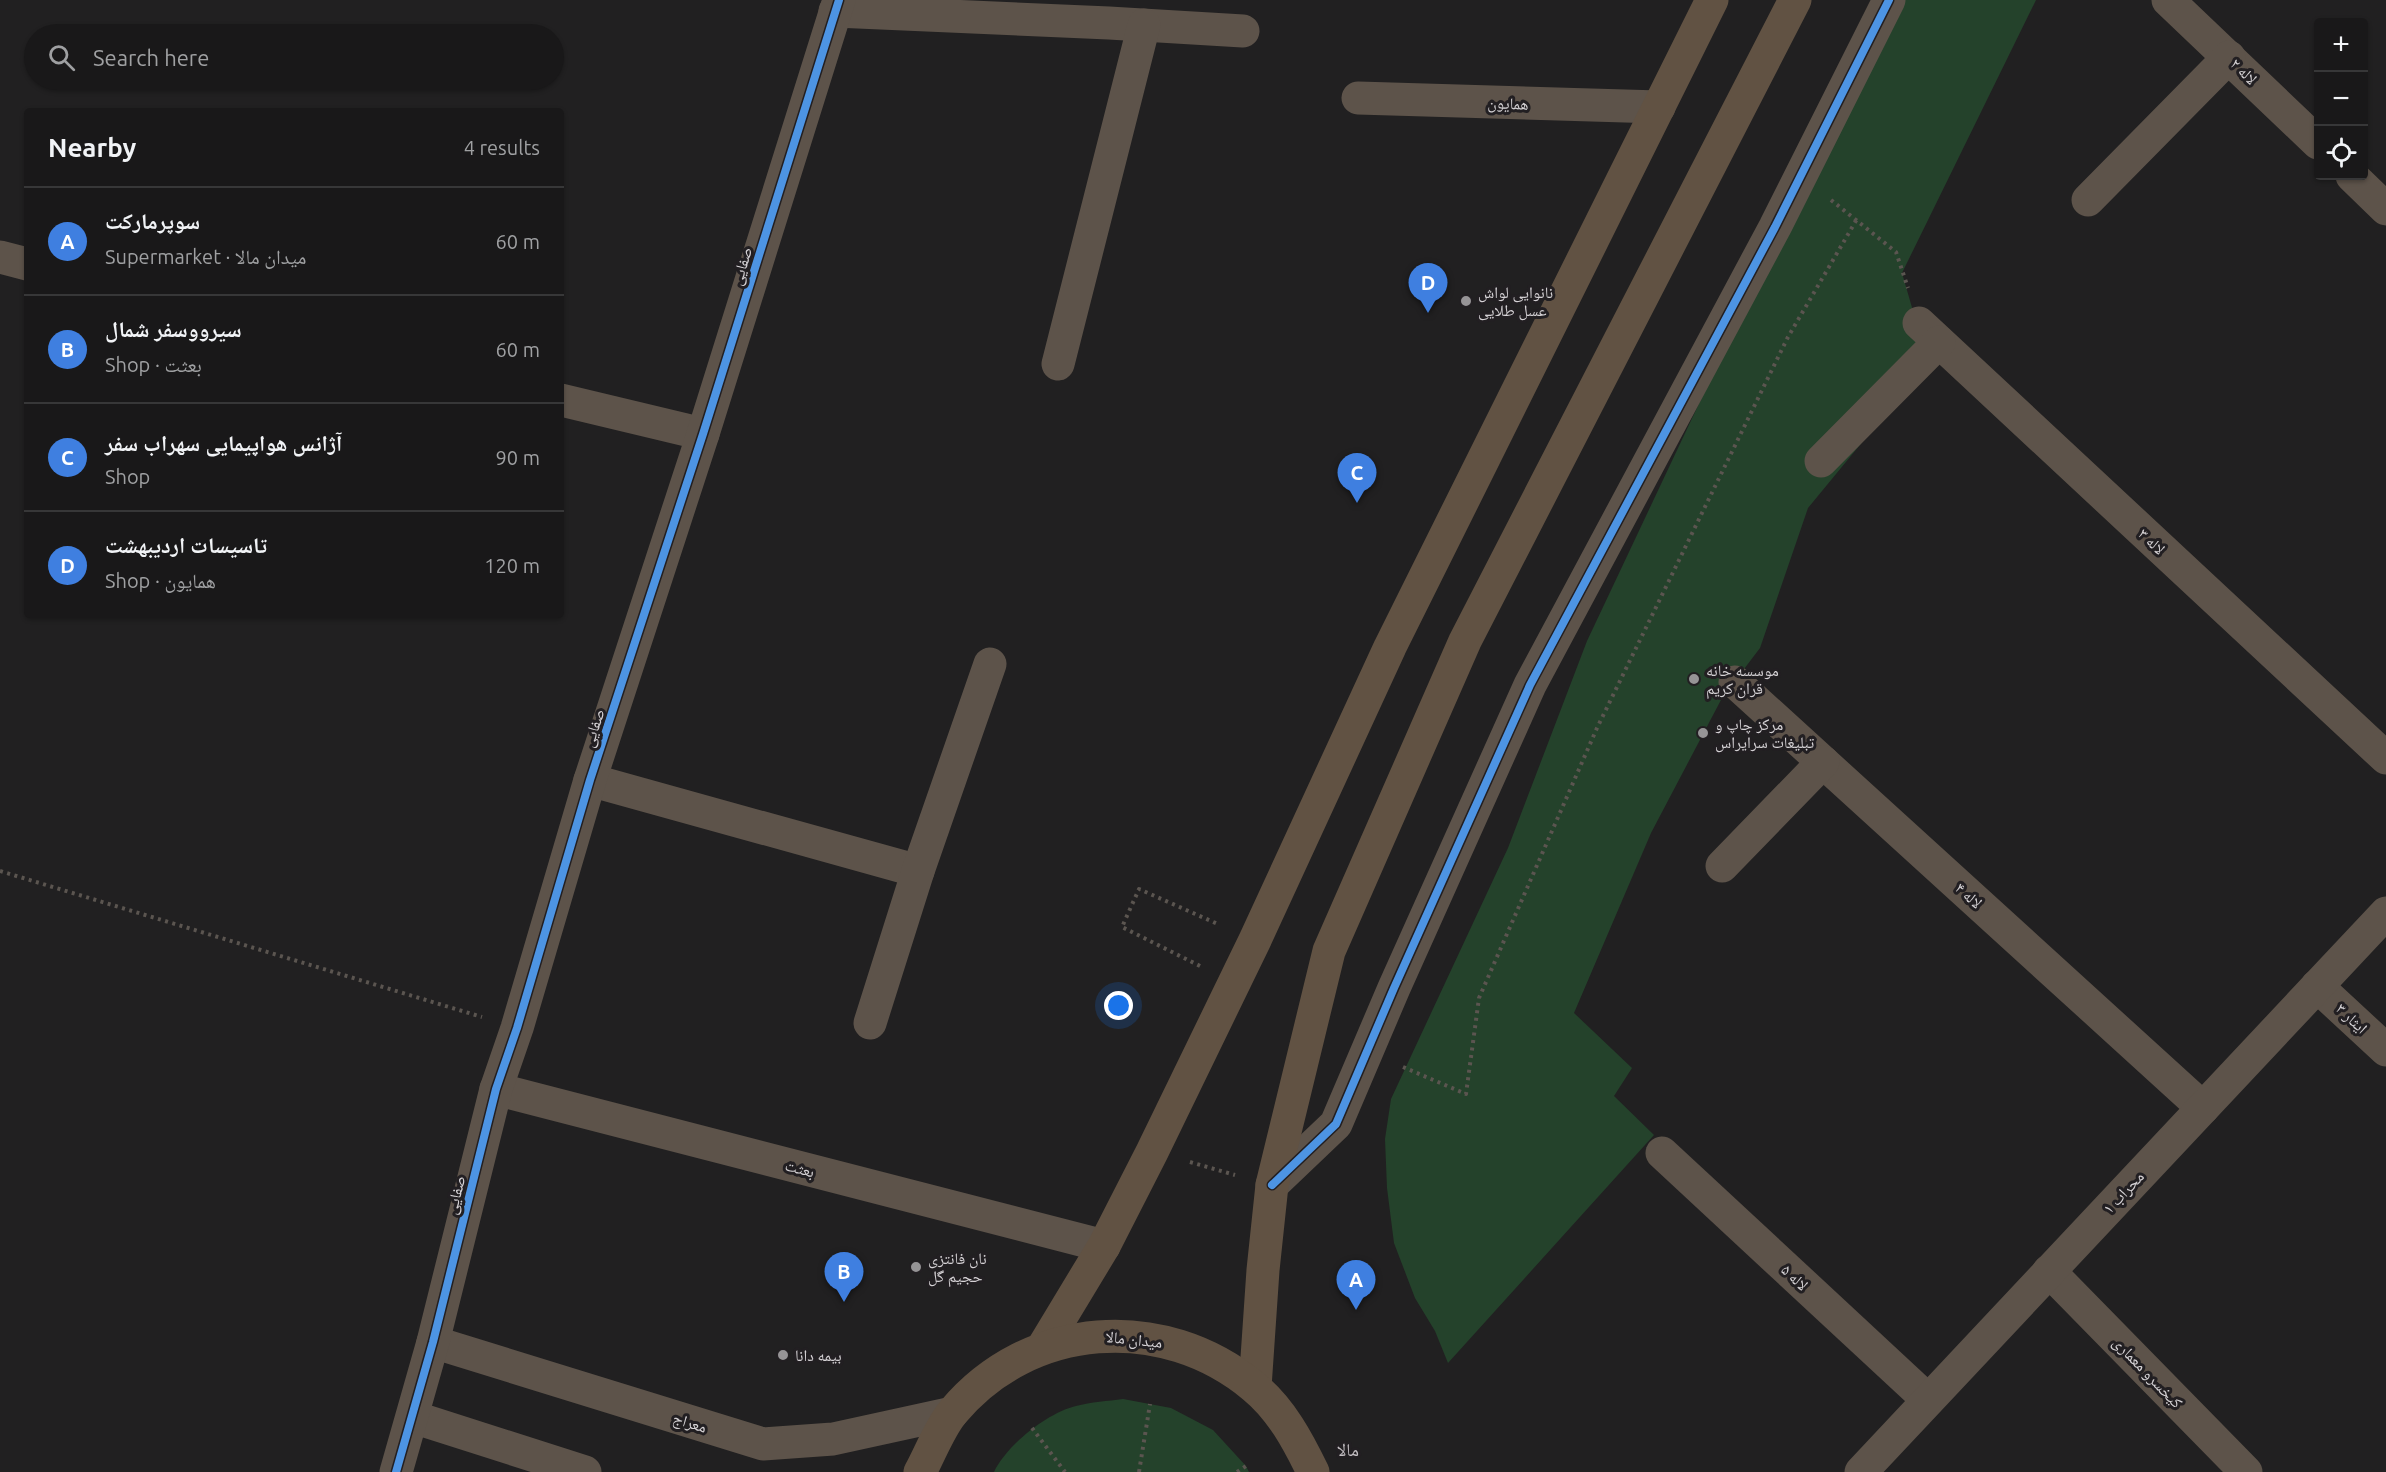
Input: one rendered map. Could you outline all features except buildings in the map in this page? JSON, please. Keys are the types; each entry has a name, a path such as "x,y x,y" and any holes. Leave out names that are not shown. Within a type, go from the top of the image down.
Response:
{"main road":[{"path":"1043,1347 1104,1246 1152,1152 1254,940 1389,647 1712,0"},
{"path":"1255,1387 1263,1270 1272,1185 1329,951 1466,641 1795,0"},
{"name":"میدان مالا","path":"920,1472 952,1413 993,1374 1043,1347 1098,1335 1154,1338 1208,1356 1255,1387 1291,1428 1313,1472"}],"street":[{"path":"1272,1185 1336,1124 1394,988 1530,685 1800,178 1889,0"},
{"name":"لاله ۲","path":"2168,0 2314,138"},
{"path":"837,6 1243,31"},
{"name":"صفایی","path":"396,1472 433,1342 496,1089 517,1028 590,780 703,434 837,6"},
{"path":"1058,364 1144,25"},
{"path":"2088,200 2229,57"},
{"name":"همایون","path":"1358,98 1659,107"},
{"path":"2356,180 2386,209"},
{"path":"0,257 24,263"},
{"path":"1821,460 1929,333"},
{"name":"لاله ۳","path":"1929,333 2386,758"},
{"path":"564,401 703,434"},
{"path":"870,1023 918,871 990,664"},
{"name":"لاله ۴","path":"1735,681 2203,1108"},
{"path":"1722,866 1823,762"},
{"path":"590,780 918,871"},
{"name":"محراب ۱","path":"1861,1472 2386,913"},
{"name":"ایثار ۳","path":"2317,986 2386,1050"},
{"name":"بعثت","path":"496,1089 1104,1246"},
{"name":"لاله ۵","path":"1662,1153 1928,1400"},
{"name":"کیخسرو معماری","path":"2049,1271 2246,1472"},
{"name":"معراج","path":"433,1342 763,1444 833,1439 952,1413"},
{"path":"413,1417 585,1472"}],"path":[{"path":"1800,178 1857,219 1896,252 1929,333"},
{"path":"1418,1074 1466,1094 1479,998 1593,737 1788,338 1857,219"},
{"path":"0,871 517,1028"},
{"path":"1122,927 1139,889 1254,940"},
{"path":"1152,1152 1272,1185"},
{"path":"1139,1472 1150,1404"},
{"path":"1032,1428 1065,1472"},
{"path":"1237,1472 1246,1466"}],"green space":[{"path":"1905,0 2036,0 1902,273 1924,349 1911,383 1808,508 1760,648 1722,698 1651,833 1574,1013 1632,1068 1614,1096 1654,1135 1448,1363 1435,1331 1415,1298 1394,1243 1387,1188 1385,1139 1391,1099 1508,848 1587,641 1729,340"},
{"path":"1123,1399 1171,1408 1213,1430 1249,1472 994,1472 1018,1441 1053,1415 1082,1405"}],"cycle path":[{"path":"396,1472 433,1342 496,1089 517,1028 590,780 703,434 839,0"},
{"path":"1272,1185 1336,1124 1394,988 1530,685 1775,227 1889,0"}],"place":[{"name":"نانوایی لواش عسل طلایی","path":"1466,301"},
{"name":"تاسیسات اردیبهشت","path":"1428,313"},
{"name":"آژانس هواپیمایی سهراب سفر","path":"1357,503"},
{"name":"موسسه خانه قران کریم","path":"1694,679"},
{"name":"مرکز چاپ و تبلیغات سرایراس","path":"1703,733"},
{"name":"نان فانتزی حجیم گل","path":"916,1267"},
{"name":"سیرووسفر شمال","path":"844,1302"},
{"name":"سوپرمارکت","path":"1356,1310"},
{"name":"بیمه دانا","path":"783,1355"}],"district":[{"name":"مالا","path":"1348,1450"}]}
